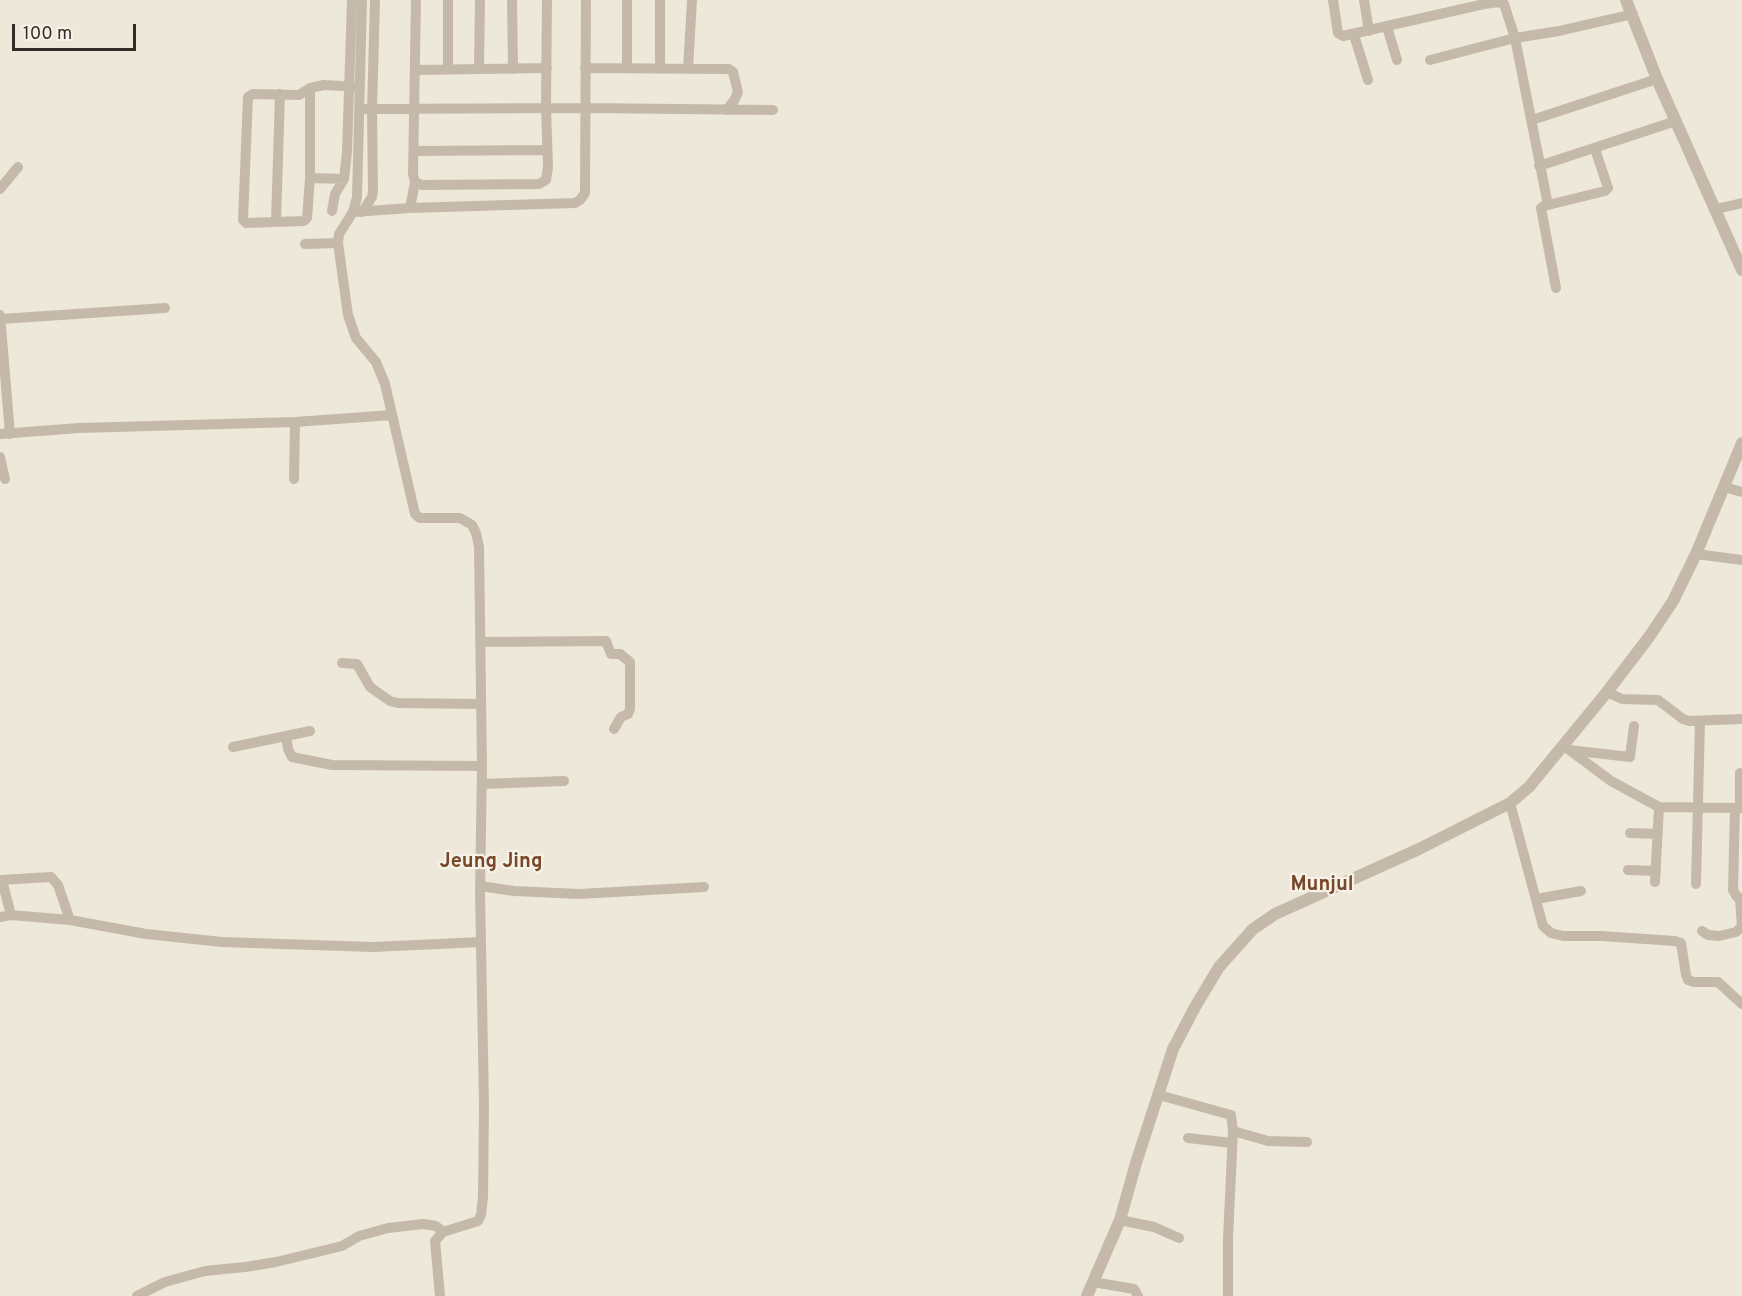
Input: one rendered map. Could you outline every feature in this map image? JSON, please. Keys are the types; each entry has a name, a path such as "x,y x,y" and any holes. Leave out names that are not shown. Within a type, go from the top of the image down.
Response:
{"street":[{"path":"351,0 354,87 360,114 357,212"},
{"path":"332,211 334,194 344,179 348,119 354,87 362,0"},
{"path":"375,0 372,197 342,228 338,243 351,327 356,338 376,362 385,384 415,514 420,518 460,518 472,525 479,547 482,766 480,886 484,1105 481,1215 478,1221 443,1232 435,1240 440,1296"},
{"path":"410,208 415,182 416,0"},
{"path":"448,0 448,69"},
{"path":"479,69 480,0"},
{"path":"512,0 513,69"},
{"path":"415,182 422,185 539,184 546,180 547,0"},
{"path":"357,212 410,208 575,203 580,200 585,194 585,0"},
{"path":"627,0 627,68"},
{"path":"660,0 660,69"},
{"path":"688,69 692,0"},
{"path":"1334,0 1338,33 1343,36 1499,2 1504,4 1515,38 1548,205"},
{"path":"1364,0 1369,31"},
{"path":"1626,0 1657,79 1742,270"},
{"path":"1430,60 1515,38 1559,31 1633,14"},
{"path":"1387,27 1397,60"},
{"path":"1354,34 1368,80"},
{"path":"416,70 547,68"},
{"path":"585,68 729,69 733,72 738,92 727,110"},
{"path":"1532,120 1657,79"},
{"path":"310,88 310,178 307,218 304,221 246,223 243,220 248,98 253,94 299,95 310,88 324,85 354,87"},
{"path":"276,221 280,94"},
{"path":"348,119 372,109 414,108 773,110"},
{"path":"1539,166 1676,121"},
{"path":"1556,288 1540,213 1541,208 1608,188 1595,149"},
{"path":"414,151 547,150"},
{"path":"0,189 18,167"},
{"path":"310,178 344,179"},
{"path":"1716,208 1742,203"},
{"path":"305,244 338,243"},
{"path":"165,308 0,317 5,434 79,428 295,422 392,415"},
{"path":"294,479 295,422"},
{"path":"1087,1296 1120,1220 1173,1049 1219,967 1253,929 1275,914 1419,849 1510,803 1567,748 1673,601 1696,554 1742,443"},
{"path":"0,458 5,479"},
{"path":"1724,487 1742,492"},
{"path":"1696,554 1742,560"},
{"path":"481,642 606,641 611,654 620,654 630,662 630,709 628,714 621,717 614,729"},
{"path":"342,663 357,664 370,687 398,704 481,704"},
{"path":"1607,692 1622,699 1658,700 1683,719 1700,721 1742,719"},
{"path":"1696,884 1696,807 1700,721"},
{"path":"1567,748 1630,757 1634,726"},
{"path":"233,747 310,731"},
{"path":"286,736 292,757 332,765 482,766"},
{"path":"1567,748 1618,786 1659,807 1739,808"},
{"path":"1702,932 1719,936 1736,932 1742,928 1741,898 1734,894 1733,890 1740,773"},
{"path":"482,784 564,781"},
{"path":"1510,803 1544,926 1551,933 1563,936 1601,936 1681,943 1688,980 1718,982 1742,1004"},
{"path":"1628,870 1655,877 1659,807"},
{"path":"1630,832 1658,834"},
{"path":"70,920 58,885 51,877 1,880 6,916 70,920 146,934 222,942 373,947 481,942"},
{"path":"480,886 514,891 579,894 704,886"},
{"path":"1536,899 1581,891"},
{"path":"1159,1095 1196,1107 1227,1113 1233,1120 1228,1296"},
{"path":"1233,1131 1268,1141 1307,1142"},
{"path":"1188,1138 1232,1143"},
{"path":"1120,1220 1154,1227 1179,1238"},
{"path":"137,1296 165,1282 205,1271 245,1268 276,1262 342,1246 359,1236 388,1228 423,1224 436,1226 443,1232"},
{"path":"1093,1282 1134,1289 1138,1296"}],"district":[{"name":"Jeung Jing","path":"491,863"},
{"name":"Munjul","path":"1322,886"}]}
